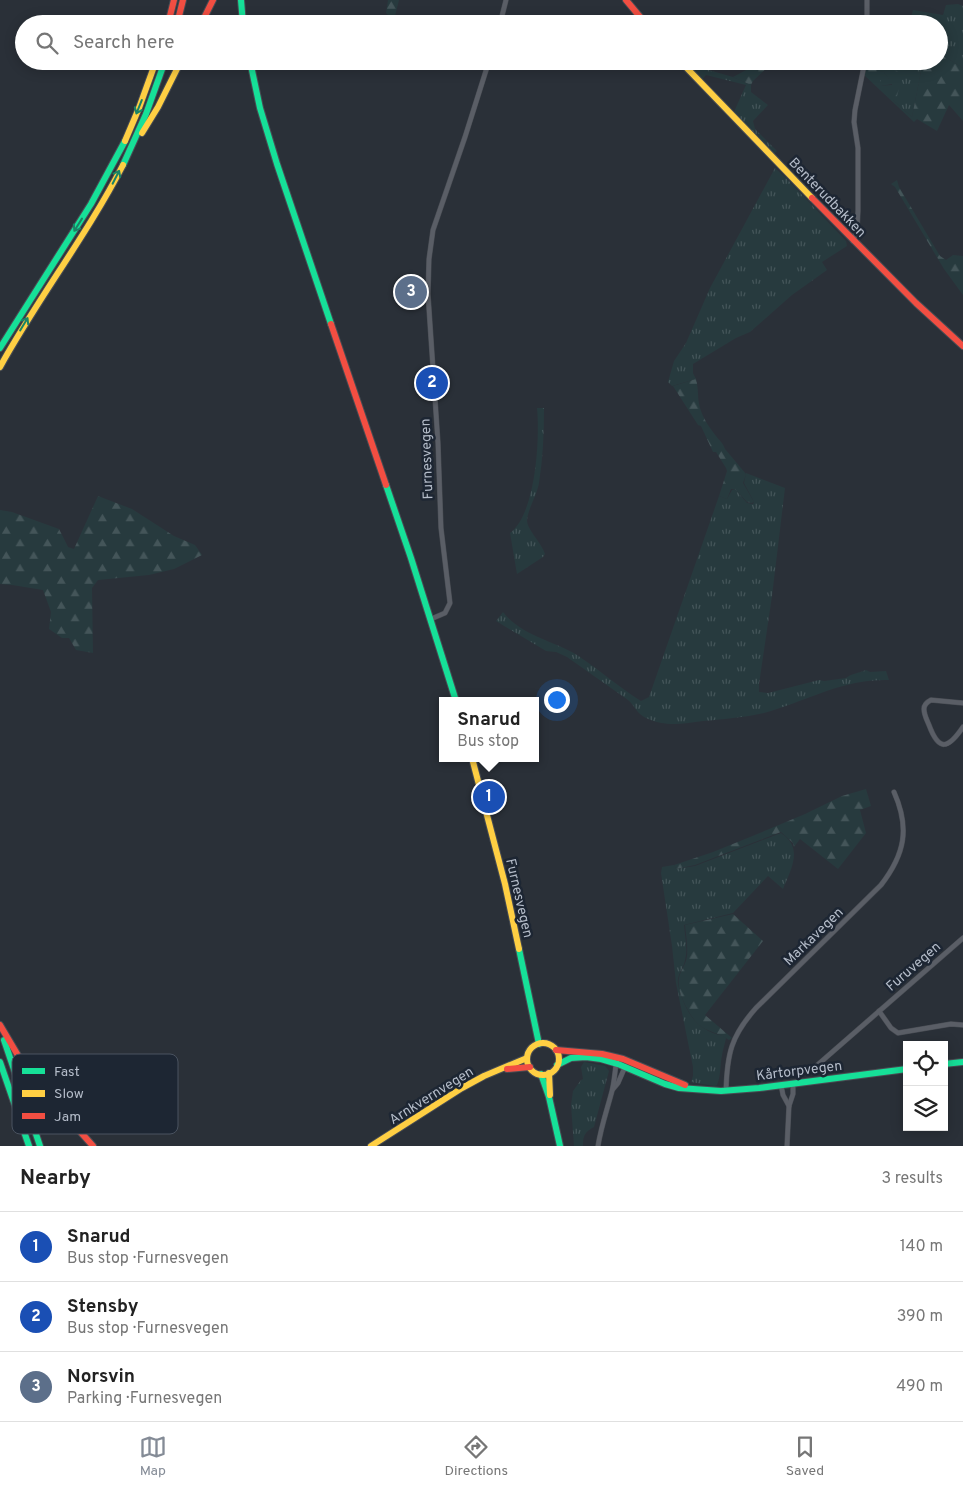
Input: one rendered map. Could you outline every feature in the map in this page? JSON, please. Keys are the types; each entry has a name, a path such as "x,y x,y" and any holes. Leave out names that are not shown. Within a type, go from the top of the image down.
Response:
{"main road":[{"path":"170,15 174,0"},
{"path":"179,15 183,0"},
{"path":"206,15 213,0"},
{"path":"241,0 242,15"},
{"path":"626,0 638,15"},
{"path":"0,348 103,183 137,113 153,70"},
{"path":"128,154 162,70"},
{"path":"0,367 34,307 101,204 128,154 158,107 176,70"},
{"path":"252,70 260,108 277,164 431,619 455,697"},
{"name":"Benterudbakken","path":"689,70 853,241 963,346"},
{"name":"Furnesvegen","path":"473,762 505,884 539,1044"},
{"path":"0,1026 12,1062"},
{"path":"0,1026 18,1054"},
{"path":"539,1044 547,1044 556,1050 557,1065 549,1073 541,1074 534,1072 527,1058 531,1049 539,1044"},
{"name":"Kårtorpvegen","path":"556,1050 592,1052 623,1059 694,1089"},
{"name":"Kårtorpvegen","path":"557,1065 568,1059 582,1057 598,1058 667,1085 726,1092 903,1070"},
{"name":"Arnkvernvegen","path":"371,1146 462,1088 484,1076 527,1058"},
{"path":"0,1062 12,1097"},
{"path":"948,1064 963,1062"},
{"path":"505,1068 530,1067"},
{"path":"549,1073 549,1097 560,1146"},
{"path":"541,1074 549,1097"},
{"path":"25,1134 29,1146"},
{"path":"36,1134 40,1146"},
{"path":"82,1134 93,1146"}],"street":[{"path":"502,15 506,0"},
{"path":"867,0 867,15"},
{"name":"Furnesvegen","path":"431,619 445,613 450,603 441,528 438,434 428,294 429,259 433,230 486,70"},
{"path":"853,241 857,231 858,211 858,148 854,122 863,70"},
{"path":"963,702 931,700 927,702 924,710 933,735 942,744 955,740 963,727"},
{"name":"Markavegen","path":"726,1092 726,1070 730,1050 741,1026 756,1008 877,890 895,865 903,836 902,816 894,792"},
{"name":"Furuvegen","path":"814,1068 963,938"},
{"path":"879,1012 891,1028 898,1033 951,1024 963,1025"},
{"path":"598,1146 613,1089 616,1064"},
{"path":"613,1089 618,1083 625,1067"},
{"path":"787,1146 789,1106 793,1094 792,1084"},
{"path":"781,1085 783,1095 789,1106"}],"green space":[{"path":"388,0 399,0 395,15 388,15 386,13"},
{"path":"958,4 963,6 963,68 948,59 948,15 943,15 946,5"},
{"path":"913,10 943,15 912,15"},
{"path":"948,59 963,68 963,121 949,105 937,131 917,119 914,122 864,75 865,70 894,70 901,74 899,79 889,79 883,71 880,72 880,85 893,85 899,89 897,96 893,100 912,117 921,70 948,70"},
{"path":"692,70 708,70 733,77 751,85 751,92 768,105 753,121 755,129 777,151 774,154 733,114 746,85 706,75 701,81"},
{"path":"746,70 765,70 751,85 733,77"},
{"path":"892,70 921,70 912,117 893,100 892,84 880,86 879,72 883,71 889,79"},
{"path":"775,168 846,241 847,246 822,262 827,270 792,295 750,332 736,338 693,364 693,373 696,379 672,386 668,382 674,361 686,343 710,288"},
{"path":"897,180 899,187 940,256 946,260 953,255 963,256 963,295 944,269 895,187 891,184"},
{"path":"696,379 702,414 725,449 746,474 743,483 754,502 752,503 747,502 735,489 731,489 727,499 719,496 727,471 726,468 716,452 713,452 701,426 698,425 673,386"},
{"path":"537,408 544,408 542,455 538,488 527,520 529,528 545,554 517,574 510,533 519,523 526,510 531,493 537,456"},
{"path":"746,473 785,488 759,692 768,693 819,680 846,678 866,670 870,672 886,671 889,680 843,686 755,715 681,724 660,723 643,716 628,700 567,657 556,652 546,651 496,621 503,612 510,620 529,633 571,651 641,701 649,697 719,496 727,499 732,490 735,489 747,503 753,504 754,502 744,483"},
{"path":"98,496 132,509 174,536 195,545 202,555 174,569 149,575 98,580 92,588 93,653 76,650 69,638 62,638 49,629 51,612 43,590 0,584 0,510 12,512 59,529 68,547 74,549"},
{"path":"866,789 871,806 860,810 866,833 838,869 800,839 794,847 793,843 781,832 695,865 676,869 674,865 750,837 842,796"},
{"path":"781,833 788,839 794,852 792,866 783,889 768,876 733,913 684,925 686,956 678,981 682,998 697,1023 708,1031 726,1038 717,1085 691,1082 693,1067 676,983 661,873 662,867 674,865 676,869 695,866"},
{"path":"733,914 763,941 705,1015 732,1038 729,1040 698,1024 684,1002 679,989 679,983 687,956 685,925"},
{"path":"584,1062 605,1066 609,1071 594,1127 585,1134 583,1146 574,1146 571,1105 573,1091 583,1079 581,1067"}],"traffic: fast":[{"path":"241,0 242,15"},
{"path":"123,165 146,114 162,70"},
{"path":"252,70 260,108 277,164 331,324"},
{"path":"0,348 91,204 125,141"},
{"path":"386,485 455,697"},
{"path":"519,949 539,1044"},
{"path":"4,1040 12,1064"},
{"path":"557,1065 571,1058 601,1059 679,1088 721,1091 903,1070"},
{"path":"0,1062 12,1097"},
{"path":"948,1064 963,1062"},
{"path":"541,1074 549,1097 560,1146"},
{"path":"25,1134 29,1146"},
{"path":"36,1134 40,1146"}],"traffic: slow":[{"path":"125,141 153,70"},
{"path":"142,133 158,107 176,70"},
{"path":"689,70 812,198"},
{"path":"0,367 94,216 123,165"},
{"path":"473,762 505,884 519,949"},
{"path":"543,1043 554,1048 559,1059 554,1070 543,1075 532,1070 527,1059 532,1048 543,1043"},
{"path":"371,1146 462,1088 484,1076 527,1058"},
{"path":"549,1073 550,1095"}],"traffic: jam":[{"path":"170,15 174,0"},
{"path":"179,15 183,0"},
{"path":"206,15 213,0"},
{"path":"626,0 638,15"},
{"path":"812,198 916,303 963,346"},
{"path":"331,324 386,485"},
{"path":"0,1025 17,1054"},
{"path":"556,1050 602,1054 623,1059 685,1085"},
{"path":"507,1069 530,1067"},
{"path":"82,1134 93,1146"}],"place":[{"name":"Norsvin","path":"411,292"},
{"name":"Stensby","path":"432,383"},
{"name":"Snarud","path":"489,797"}]}
